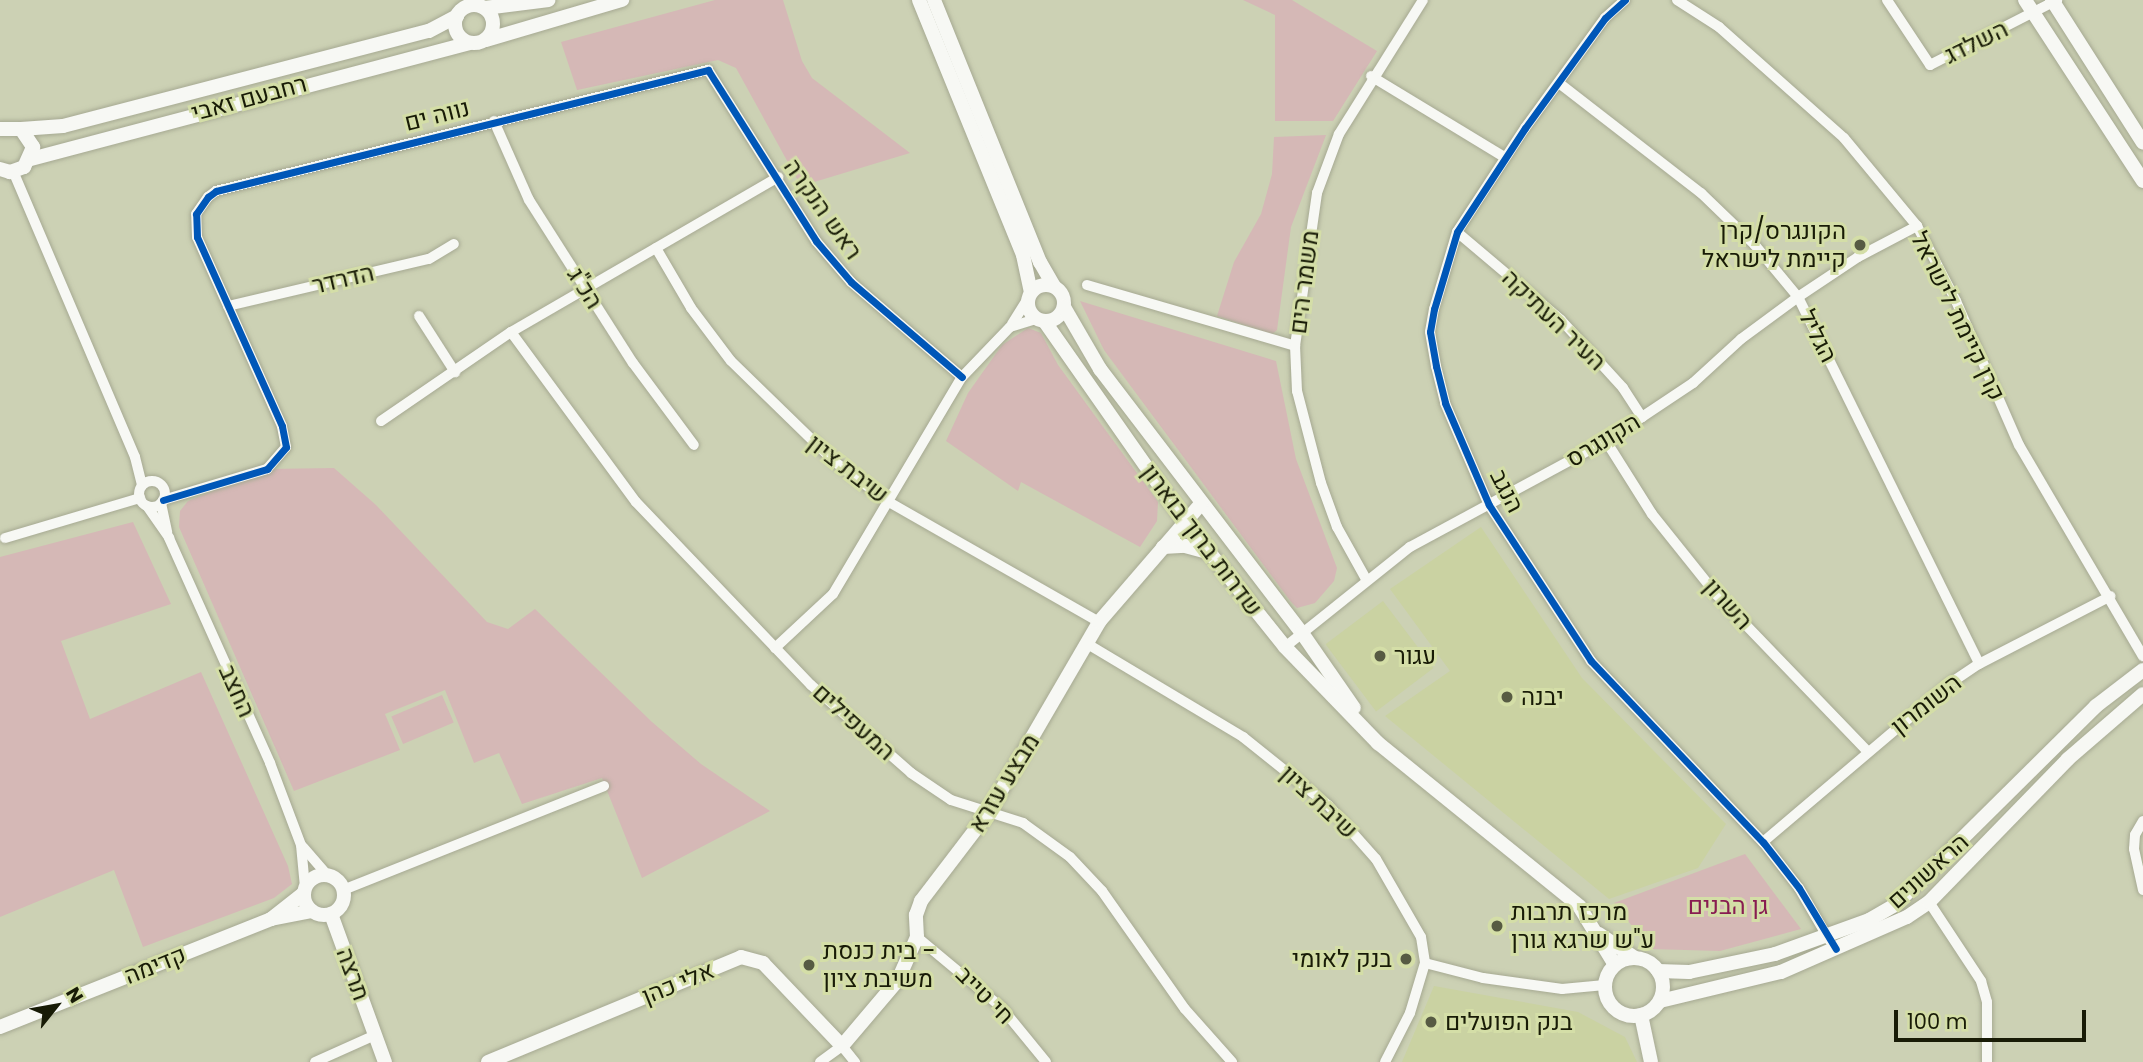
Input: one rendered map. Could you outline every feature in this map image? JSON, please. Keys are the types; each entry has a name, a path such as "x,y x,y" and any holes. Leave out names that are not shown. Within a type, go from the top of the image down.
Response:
{"street":[{"path":"548,0 475,4 457,16 457,34 470,43 486,40 622,0"},
{"path":"919,0 1015,235 1029,296 1041,320"},
{"path":"934,0 1037,255 1062,295 1064,307 1057,318 1010,327"},
{"name":"משמר הים","path":"1366,579 1338,527 1321,483 1297,391 1295,346 1317,193 1339,134 1371,76 1423,0"},
{"name":"הנגב","path":"1625,0 1605,18 1504,157 1457,232 1430,332 1445,403 1489,505 1591,661 1763,842 1799,888 1831,942"},
{"name":"קרן קיימת לישראל","path":"1676,0 1719,27 1844,138 1917,226 1956,301 2019,445 2143,656"},
{"name":"השלדג","path":"1887,0 1930,65 1985,34 2034,15 2054,1"},
{"path":"2025,0 2143,181"},
{"path":"2054,1 2143,143"},
{"path":"475,4 494,22 486,40"},
{"name":"רחבעם זאבי","path":"0,129 63,126 429,31 457,16"},
{"name":"רחבעם זאבי","path":"6,170 31,159 470,43"},
{"name":"נווה ים","path":"228,306 202,252 195,224 200,205 216,191 708,70"},
{"name":"ראש הנקרה","path":"708,70 816,241 851,282 962,377"},
{"path":"1371,76 1504,157"},
{"name":"הגליל","path":"1559,83 1702,193 1754,244 1798,297 1979,664"},
{"name":"הכ\"ג","path":"494,121 529,200 633,363 694,445"},
{"path":"21,129 31,139 31,159"},
{"path":"6,170 135,457 144,502"},
{"name":"ראש הנקרה","path":"381,421 511,332 778,177"},
{"name":"הקונגרס","path":"1285,647 1366,579 1441,527 1489,505 1606,441 1693,383 1741,339 1798,297 1858,257 1917,226"},
{"name":"העיר העתיקה","path":"1457,232 1561,320 1623,388 1642,417"},
{"name":"הדרדר","path":"228,306 429,260 454,244"},
{"name":"שיבת ציון","path":"656,248 691,308 731,361 797,428 887,501 1099,622"},
{"path":"775,648 833,594 962,377 1010,327 1029,296 1043,285 1054,286"},
{"path":"1087,285 1295,346"},
{"path":"5,538 144,502 162,501 197,488 267,469 286,447 282,426 228,306"},
{"name":"שדרות ברוך בוארון","path":"1064,307 1100,369 1302,633 1378,743"},
{"path":"419,316 455,372"},
{"name":"שדרות ברוך בוארון","path":"1041,320 1185,522 1285,647 1378,743 1569,898 1596,932 1615,965"},
{"name":"המעפילים","path":"511,332 636,502 775,648 911,774 951,800 1023,823 1070,857 1102,891 1185,1009 1232,1062"},
{"name":"השרון","path":"1606,441 1652,514 1717,595 1868,752"},
{"path":"135,457 159,484"},
{"name":"החצב","path":"159,484 169,538"},
{"path":"142,485 197,488"},
{"name":"החצב","path":"144,502 169,538 270,762 301,845 304,890"},
{"name":"מבצע עזרא","path":"820,1062 842,1046 898,980 917,937 916,915 921,901 988,813 1099,622 1201,504"},
{"path":"1163,547 1185,546 1208,552"},
{"name":"השומרון","path":"1763,842 1924,702 1979,664 2110,596"},
{"name":"שיבת ציון","path":"1086,643 1244,737 1328,806 1376,859 1409,912 1421,937 1425,963"},
{"name":"הראשונים","path":"1660,1001 1781,972 1913,891 2096,706 2143,670"},
{"name":"הראשונים","path":"1658,971 1689,972 1831,942 1908,917 1929,902 2068,759 2141,694"},
{"path":"343,890 604,786"},
{"path":"2143,821 2135,835 2134,849 2143,890"},
{"name":"החצב","path":"301,845 327,875"},
{"path":"327,875 337,880 343,890 340,907 331,914 312,911 304,890 314,877 327,875"},
{"name":"קדימה","path":"271,919 304,890"},
{"path":"1929,902 1981,981 1987,1002 1987,1062"},
{"name":"קדימה","path":"0,1027 271,919 312,911"},
{"name":"תרצה","path":"331,914 385,1062"},
{"name":"שדרות ברוך בוארון","path":"1596,932 1635,958"},
{"name":"חי טייב","path":"917,937 956,965 1001,1007 1046,1062"},
{"name":"אלי כהן","path":"488,1062 741,957 763,963 842,1046"},
{"path":"1635,958 1658,971 1662,981 1660,1001 1641,1015 1619,1012 1608,1000 1605,985 1615,965 1635,958"},
{"path":"1385,1062 1410,1013 1425,963 1483,978 1562,989 1605,985"},
{"path":"1641,1015 1651,1062"},
{"path":"315,1062 375,1035"},
{"path":"842,1046 855,1062"}],"shaded area":[{"name":"יבנה","path":"1481,527 1582,678 1726,824 1698,868 1609,899 1385,716 1450,671 1390,589"},
{"name":"עגור","path":"1383,601 1434,668 1376,711 1325,644"},
{"path":"1434,986 1578,1012 1625,1037 1637,1062 1402,1062"}],"green space":[{"path":"715,0 783,0 802,61 812,78 910,153 801,186 736,68 718,60 577,90 561,42"},
{"path":"1243,0 1292,0 1377,51 1333,121 1275,121 1275,15"},
{"path":"1326,135 1291,227 1277,330 1272,334 1217,316 1234,262 1261,214 1272,174 1274,137"},
{"path":"1080,301 1276,361 1296,459 1337,568 1334,581 1315,603 1297,608 1291,602 1104,350"},
{"path":"1028,328 1041,333 1058,365 1158,502 1157,521 1140,547 1021,482 1018,491 946,441 968,393 1002,345"},
{"path":"334,468 376,505 487,622 508,629 535,609 652,722 701,764 770,811 642,878 602,778 522,804 499,753 474,763 445,690 385,714 400,750 294,791 179,527 180,511 188,501 267,469"},
{"path":"133,522 171,604 61,641 90,719 201,672 288,866 292,884 274,898 143,947 114,870 0,917 0,557"},
{"path":"442,695 454,723 403,744 391,716"},
{"name":"גן הבנים","path":"1745,854 1801,929 1720,951 1650,949 1614,903"}],"cycle path":[{"path":"1625,0 1605,18 1525,128 1457,232 1434,309 1430,332 1436,366 1445,403 1489,505 1591,661 1763,842 1799,888 1836,949"},
{"path":"163,500 267,469 286,447 282,426 197,237 196,214 208,197 216,191 708,70 816,241 851,282 962,377"}],"place":[{"name":"הקונגרס/קרן קיימת לישראל","path":"1860,245"},
{"name":"עגור","path":"1380,656"},
{"name":"יבנה","path":"1507,697"},
{"name":"מרכז תרבות ע\"ש שרגא גורן","path":"1497,926"},
{"name":"בנק לאומי","path":"1406,959"},
{"name":"בית כנסת - משיבת ציון","path":"809,965"},
{"name":"בנק הפועלים","path":"1431,1022"}]}
